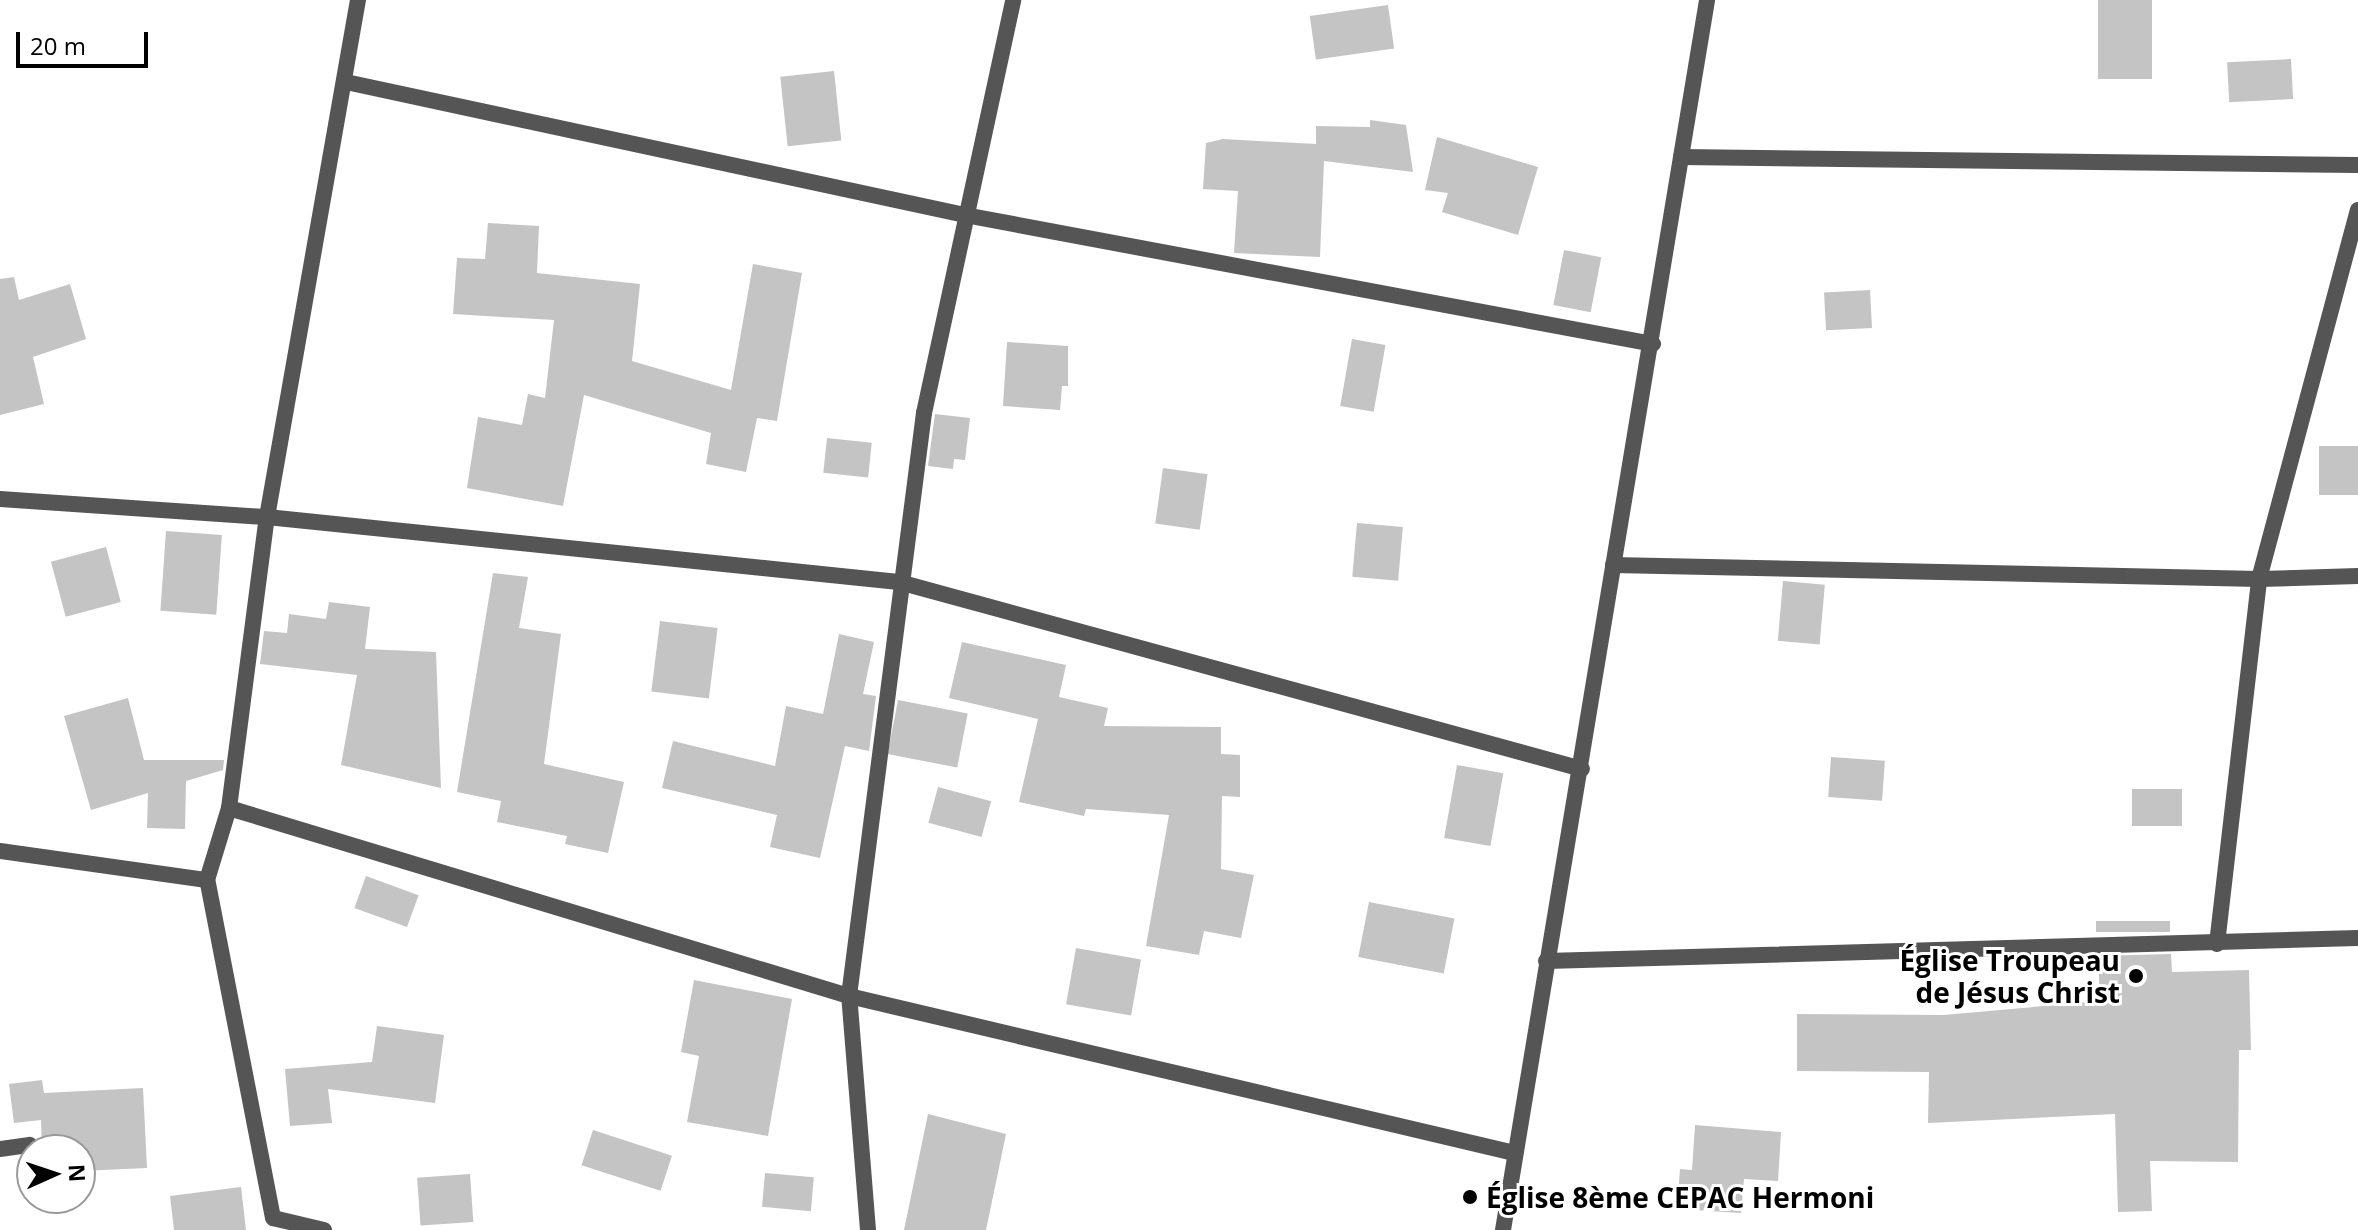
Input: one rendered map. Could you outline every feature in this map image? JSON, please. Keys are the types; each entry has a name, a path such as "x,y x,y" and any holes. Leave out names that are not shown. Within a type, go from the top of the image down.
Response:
{"street":[{"path":"324,1230 273,1218 207,880 229,808 267,517 358,0"},
{"path":"868,1230 849,996 899,582 924,413 1013,0"},
{"path":"1503,1230 1546,961 1582,769 1613,565 1653,344 1707,0"},
{"path":"346,82 965,215 1653,344"},
{"path":"1681,157 2358,165"},
{"path":"2217,944 2259,579 2358,210"},
{"path":"0,499 267,517 899,582 1582,769"},
{"path":"1613,565 2259,579 2358,576"},
{"path":"229,808 849,996 1514,1153"},
{"path":"0,851 207,880"},
{"path":"1546,961 2358,938"}],"building":[{"path":"2098,0 2152,0 2152,79 2098,79"},
{"path":"1388,5 1394,49 1316,60 1310,16"},
{"path":"2291,59 2293,99 2229,102 2227,62"},
{"path":"834,71 841,141 788,146 780,77"},
{"path":"1370,120 1406,125 1413,172 1324,161 1320,257 1234,253 1238,191 1203,189 1206,143 1223,139 1316,144 1316,126 1370,127"},
{"path":"1437,137 1538,167 1518,235 1442,212 1448,193 1425,190"},
{"path":"488,223 539,226 537,273 640,284 632,361 731,390 753,264 802,273 777,421 757,418 746,472 706,464 711,433 584,395 563,506 467,488 478,417 522,425 528,394 545,398 554,320 453,314 457,258 485,259"},
{"path":"1564,250 1601,257 1591,312 1553,305"},
{"path":"14,277 19,300 70,284 86,339 33,357 44,404 0,415 0,279"},
{"path":"1870,290 1872,328 1826,330 1824,292"},
{"path":"1352,339 1385,345 1374,412 1340,406"},
{"path":"1007,342 1068,346 1068,386 1062,386 1060,410 1003,406"},
{"path":"935,414 970,418 965,460 954,459 953,469 928,466"},
{"path":"827,438 872,443 868,478 823,473"},
{"path":"2319,446 2358,446 2358,495 2319,495"},
{"path":"1163,468 1208,474 1200,530 1155,523"},
{"path":"1357,523 1403,527 1398,581 1352,577"},
{"path":"166,531 222,535 216,615 160,611"},
{"path":"106,547 121,602 66,617 51,562"},
{"path":"493,573 528,577 519,628 561,634 544,764 624,782 608,853 565,844 567,836 497,822 501,801 457,792"},
{"path":"1783,581 1825,585 1820,644 1778,641"},
{"path":"329,602 370,607 365,649 436,652 441,788 341,765 357,675 260,664 264,631 287,633 289,614 326,619"},
{"path":"660,621 718,628 709,699 651,691"},
{"path":"839,634 874,642 863,694 876,696 869,751 845,746 820,858 770,847 777,815 662,788 673,741 775,766 786,706 823,714"},
{"path":"962,642 1066,665 1059,697 1108,708 1104,726 1221,727 1221,754 1240,755 1240,797 1222,796 1221,869 1254,875 1241,938 1204,931 1199,955 1146,946 1169,815 1086,809 1084,816 1019,802 1038,719 949,698"},
{"path":"128,698 144,760 224,760 223,770 186,781 185,829 147,828 148,793 91,810 64,716"},
{"path":"898,700 968,714 957,768 888,754"},
{"path":"1831,757 1885,761 1882,801 1828,797"},
{"path":"1457,765 1503,773 1490,846 1444,838"},
{"path":"938,787 991,801 982,837 928,823"},
{"path":"2132,789 2182,789 2182,826 2132,826"},
{"path":"366,876 419,895 407,927 354,908"},
{"path":"1369,902 1454,919 1444,974 1358,957"},
{"path":"2096,921 2170,921 2170,932 2096,932"},
{"path":"1076,948 1141,959 1131,1016 1066,1004"},
{"path":"2171,954 2172,972 2249,970 2251,1050 2239,1050 2238,1162 2150,1161 2152,1211 2118,1212 2115,1114 1928,1123 1929,1072 1797,1071 1797,1014 1944,1015 2100,1001 2098,956"},
{"path":"694,980 792,999 768,1136 687,1122 699,1056 681,1052"},
{"path":"377,1026 444,1035 435,1103 328,1089 332,1123 290,1126 285,1069 372,1062"},
{"path":"42,1080 44,1093 143,1088 147,1168 96,1170 96,1134 41,1134 41,1120 14,1123 9,1084"},
{"path":"928,1114 1006,1134 986,1230 904,1230"},
{"path":"1695,1125 1781,1132 1778,1181 1744,1179 1741,1213 1677,1209 1680,1169 1692,1170"},
{"path":"593,1130 672,1156 661,1191 582,1165"},
{"path":"765,1173 814,1177 811,1211 762,1207"},
{"path":"470,1174 473,1222 420,1226 417,1178"},
{"path":"241,1187 246,1230 174,1230 170,1196"}],"place":[{"name":"Église Troupeau de Jésus Christ","path":"2136,976"},
{"name":"Église 8ème CEPAC Hermoni","path":"1470,1197"}]}
